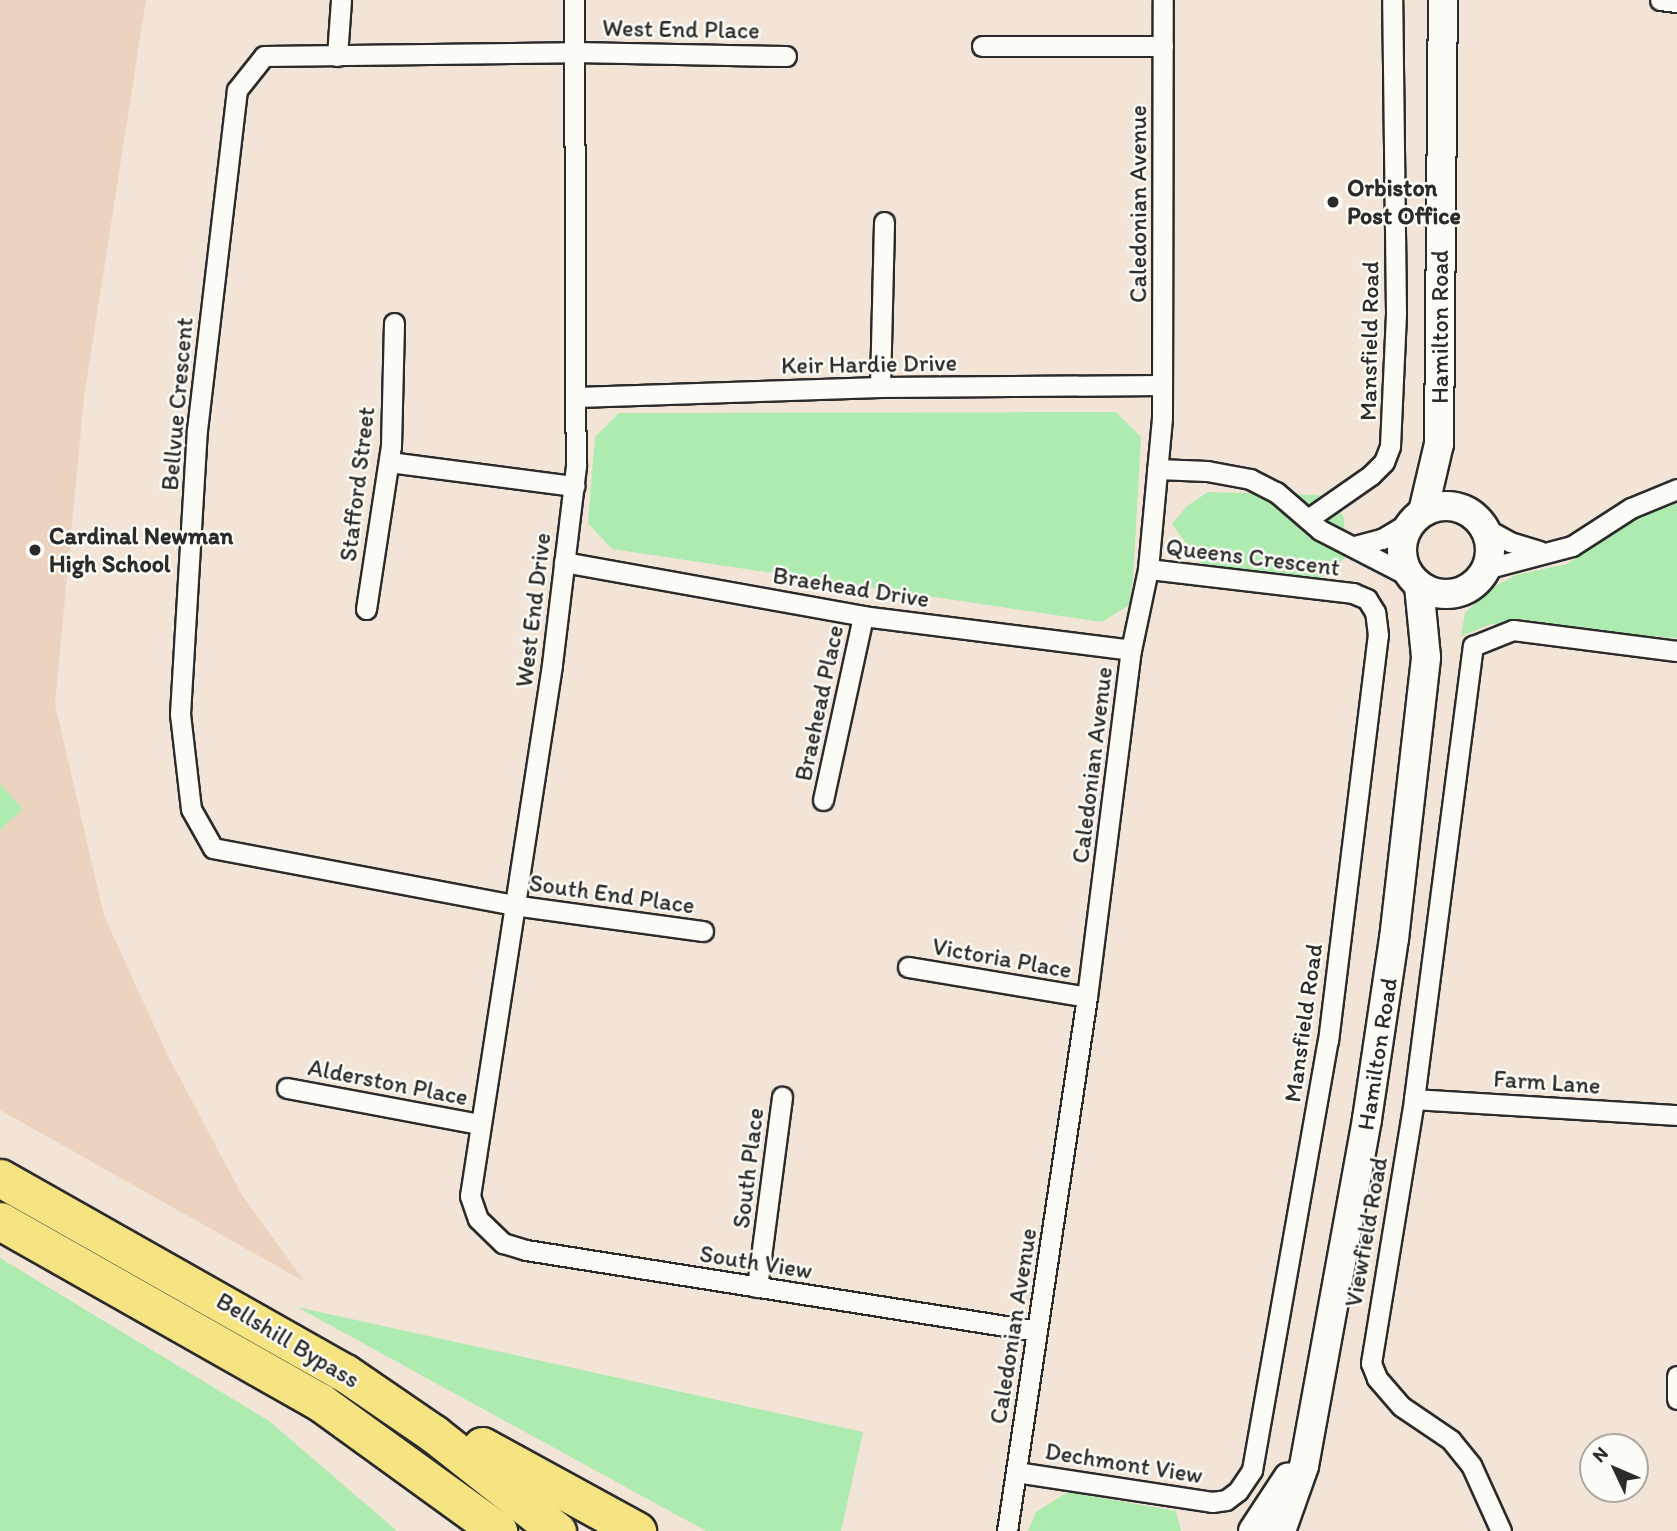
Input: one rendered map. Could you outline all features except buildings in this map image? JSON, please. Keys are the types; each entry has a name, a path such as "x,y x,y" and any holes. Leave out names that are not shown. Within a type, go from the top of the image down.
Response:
{"highway":[{"name":"Bellshill Bypass","path":"0,1178 345,1373 456,1450 557,1531"},
{"name":"Bellshill Bypass","path":"0,1221 320,1402 498,1531"},
{"path":"345,1373 637,1531"}],"main road":[{"name":"Hamilton Road","path":"1419,515 1439,444 1443,0"},
{"name":"Hamilton Road","path":"1439,444 1452,487 1475,519"},
{"path":"1449,506 1475,519 1490,551 1485,569 1463,591 1433,592 1415,581 1402,547 1419,515 1449,506"},
{"name":"Hamilton Road","path":"1281,1531 1307,1449 1367,1119 1394,939 1426,657 1415,581"},
{"name":"Hamilton Road","path":"1426,657 1463,591"},
{"name":"Hamilton Road","path":"1253,1531 1307,1449"}],"street":[{"path":"337,56 341,0"},
{"name":"West End Drive","path":"478,1219 470,1196 565,562 574,485 577,397 574,0"},
{"name":"Caledonian Avenue","path":"1007,1531 1087,997 1131,650 1148,569 1162,385 1163,0"},
{"name":"Mansfield Road","path":"1308,519 1370,475 1384,462 1390,446 1396,312 1392,0"},
{"path":"1660,0 1677,2"},
{"path":"982,46 1163,46"},
{"name":"Bellvue Crescent","path":"514,905 213,848 191,809 180,714 197,430 237,90 264,56 574,52"},
{"name":"West End Place","path":"574,52 786,56"},
{"path":"880,387 884,222"},
{"name":"Stafford Street","path":"366,609 389,462 394,323"},
{"name":"Keir Hardie Drive","path":"577,397 880,387 1162,385"},
{"path":"389,462 574,485"},
{"name":"Queens Crescent","path":"1157,469 1250,479 1276,492 1308,519 1415,581"},
{"path":"1485,569 1540,551 1572,546 1631,508 1677,489"},
{"name":"Queens Crescent","path":"1354,546 1382,539 1419,515"},
{"path":"1475,519 1510,542 1540,551"},
{"name":"Braehead Drive","path":"565,562 863,616 1131,650"},
{"name":"Queens Crescent","path":"1148,569 1353,593"},
{"name":"Mansfield Road","path":"1252,1470 1328,1041 1378,635 1367,598 1353,593"},
{"name":"Braehead Place","path":"823,800 863,616"},
{"name":"Viewfield Road","path":"1501,1531 1471,1465 1451,1440 1401,1406 1377,1378 1371,1363 1414,1099 1473,646 1513,630 1677,651"},
{"name":"South End Place","path":"514,905 703,931"},
{"name":"Victoria Place","path":"908,967 1087,997"},
{"name":"Alderston Place","path":"287,1088 480,1124"},
{"name":"South Place","path":"757,1287 782,1097"},
{"name":"Farm Lane","path":"1414,1099 1677,1115"},
{"name":"South View","path":"478,1219 503,1243 526,1250 1037,1331"},
{"path":"1677,1376 1677,1399"},
{"name":"Dechmont View","path":"1016,1472 1212,1502 1226,1500 1238,1491 1252,1470"}],"shaded area":[{"name":"Cardinal Newman High School","path":"0,0 146,0 84,397 55,704 104,916 168,1056 243,1197 305,1282 0,1110"}],"green space":[{"path":"1116,412 1141,437 1133,579 1129,605 1102,622 612,549 588,523 595,437 619,413"},
{"path":"1208,492 1318,495 1336,505 1344,518 1345,558 1321,578 1201,564 1172,524 1187,506"},
{"path":"1677,503 1677,638 1491,624 1461,636 1465,613 1488,590 1516,575 1567,564 1632,520"},
{"path":"0,784 23,809 0,830"},
{"path":"0,1258 269,1421 397,1531 0,1531"},
{"path":"297,1307 863,1432 841,1531 706,1531"},
{"path":"1068,1492 1176,1511 1181,1531 1028,1531 1036,1512"}],"place":[{"name":"Orbiston Post Office","path":"1333,202"},
{"name":"Cardinal Newman High School","path":"35,550"}]}
